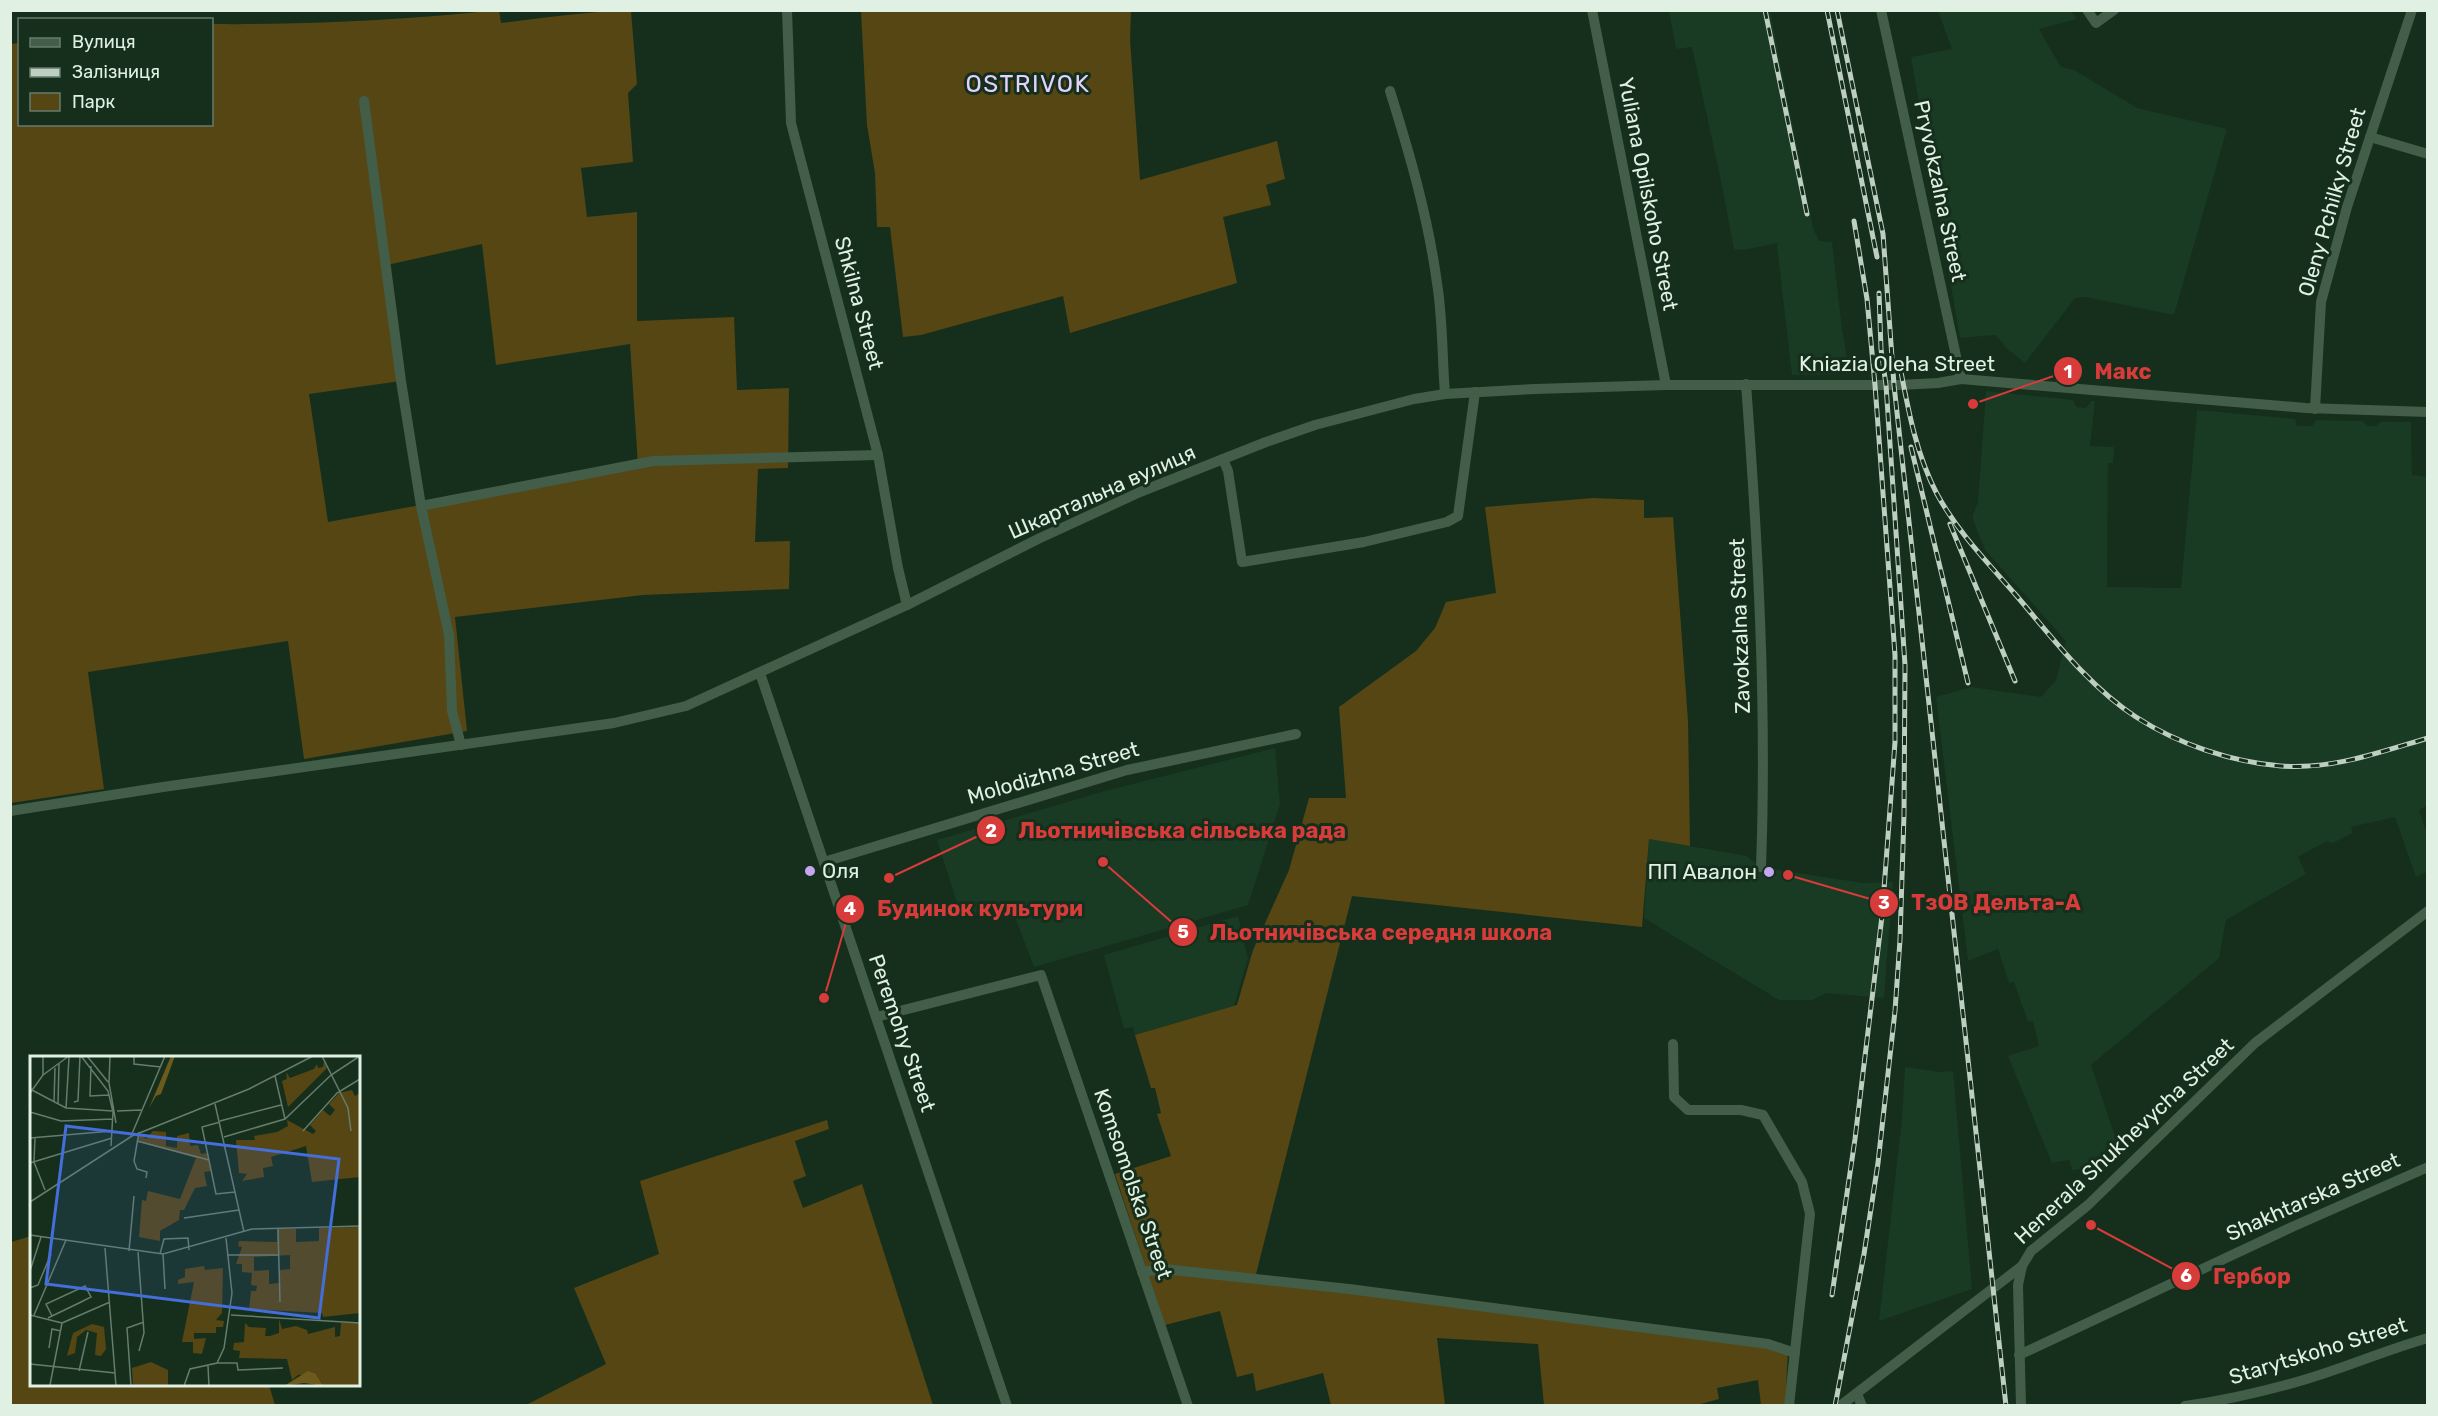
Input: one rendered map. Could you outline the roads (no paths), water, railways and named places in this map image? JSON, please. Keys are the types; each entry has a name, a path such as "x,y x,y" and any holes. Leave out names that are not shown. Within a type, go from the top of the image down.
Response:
{"street":[{"name":"Shkilna Street","path":"788,10 791,123 878,455 898,568 907,605"},
{"name":"Yuliana Opilskoho Street","path":"1592,10 1666,385"},
{"name":"Pryvokzalna Street","path":"1881,10 1961,379"},
{"path":"2087,10 2096,23 2114,10"},
{"name":"Oleny Pchilky Street","path":"2315,408 2321,302 2347,207 2412,10"},
{"path":"1390,91 1414,168 1432,252 1438,287 1445,394"},
{"path":"364,101 401,381 421,506 449,635 452,711 461,744"},
{"path":"2370,137 2427,154"},
{"name":"Kniazia Oleha Street","path":"1474,392 1666,385 1899,385 1961,379 2315,408 2427,412"},
{"name":"Zavokzalna Street","path":"1746,384 1759,552 1764,767 1761,867"},
{"path":"1223,459 1242,562 1364,542 1447,522 1458,516 1474,392"},
{"name":"Шкартальна вулиця","path":"10,811 614,723 686,706 907,605 1140,492 1315,425 1414,399 1474,392"},
{"path":"421,506 653,461 878,455"},
{"name":"Peremohy Street","path":"760,673 1007,1406"},
{"name":"Molodizhna Street","path":"824,862 1127,770 1296,734"},
{"name":"Henerala Shukhevycha Street","path":"1848,1400 2022,1266 2031,1251 2088,1205 2255,1043 2427,911"},
{"name":"Komsomolska Street","path":"876,1017 1041,975 1188,1406"},
{"path":"1673,1044 1674,1097 1688,1110 1741,1110 1763,1115 1802,1182 1810,1214 1789,1406"},
{"name":"Shakhtarska Street","path":"2019,1355 2427,1167"},
{"path":"2021,1406 2018,1285 2022,1266"},
{"path":"1142,1272 1164,1269 1349,1289 1768,1344 1795,1353"},
{"name":"Starytskoho Street","path":"2185,1406 2224,1400 2294,1383 2427,1338"},
{"path":"1848,1400 1862,1406"}],"railway":[{"path":"1765,10 1807,214"},
{"path":"1827,10 1877,257"},
{"path":"1837,10 1883,234 1894,385 2006,1406"},
{"path":"1832,1295 1855,1139 1882,916 1895,742 1895,655 1875,385 1867,299 1854,221"},
{"path":"1835,1406 1864,1254 1878,1163 1895,1011 1900,940 1905,665 1886,385 1881,349 1879,293"},
{"path":"1901,372 1919,450 1930,480 1945,508 1973,546 2071,660 2118,705 2152,727 2187,743 2224,756 2262,764 2300,767 2337,763 2428,738"},
{"path":"1911,447 1968,683"},
{"path":"1950,524 2015,681"}],"place":[{"name":"Макс","path":"1973,404"},
{"name":"Льотничівська середня школа","path":"1103,862"},
{"name":"Оля","path":"810,871"},
{"name":"ПП Авалон","path":"1769,872"},
{"name":"ТзОВ Дельта-А","path":"1788,875"},
{"name":"Льотничівська сільська рада","path":"889,878"},
{"name":"Будинок культури","path":"824,998"},
{"name":"Гербор","path":"2091,1225"}],"district":[{"name":"OSTRIVOK","path":"1028,84"}]}
